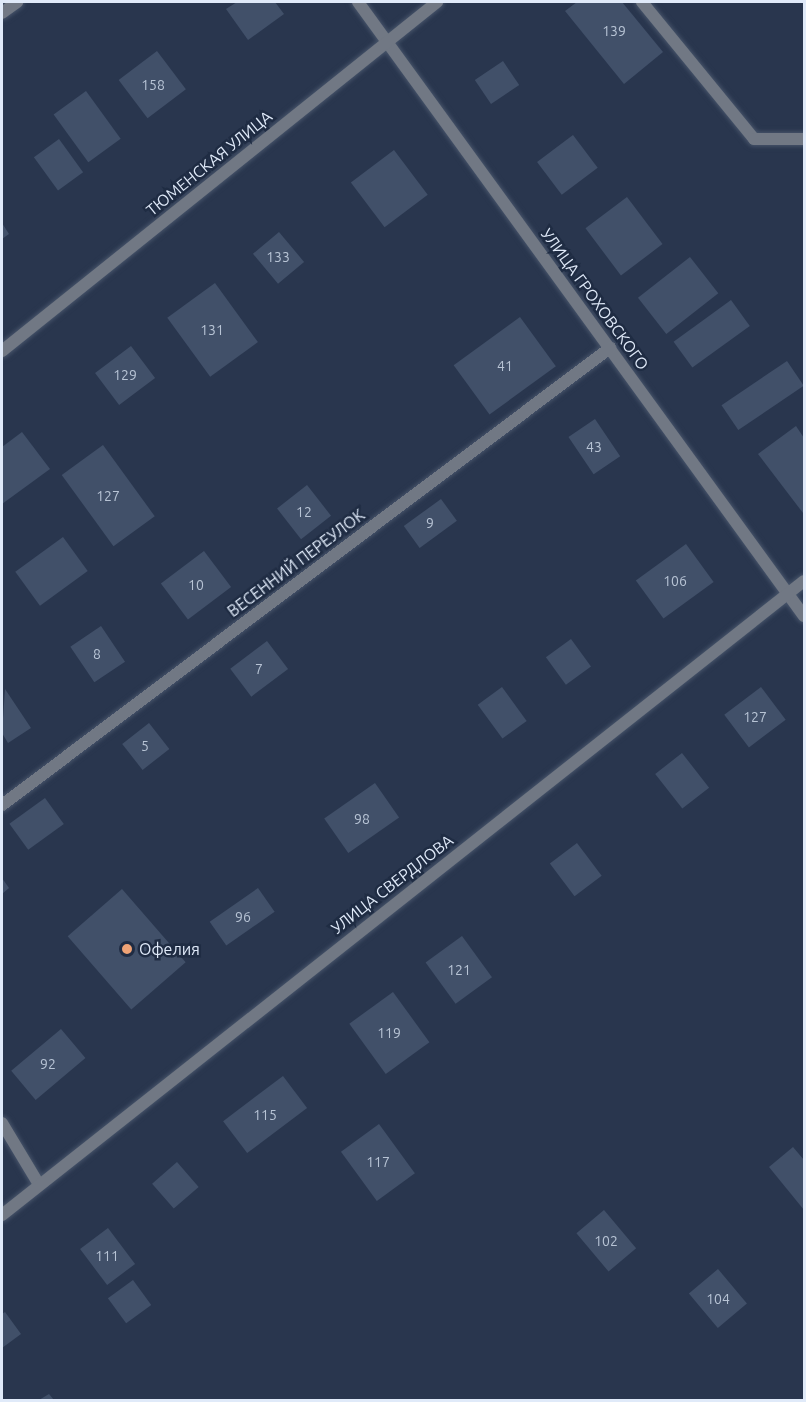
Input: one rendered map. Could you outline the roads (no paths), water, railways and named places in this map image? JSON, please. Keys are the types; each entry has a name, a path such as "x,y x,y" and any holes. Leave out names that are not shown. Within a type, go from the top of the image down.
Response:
{"street":[{"path":"2,13 17,2"},
{"name":"УЛИЦА ГРОХОВСКОГО","path":"358,2 804,616"},
{"name":"ТЮМЕНСКАЯ УЛИЦА","path":"2,351 437,2"},
{"path":"642,2 754,139 804,139"},
{"name":"ВЕСЕННИЙ ПЕРЕУЛОК","path":"2,805 610,348"},
{"name":"УЛИЦА СВЕРДЛОВА","path":"2,1215 38,1183 804,581"},
{"path":"2,1123 38,1183"}],"place":[{"name":"Офелия","path":"127,949"}]}
